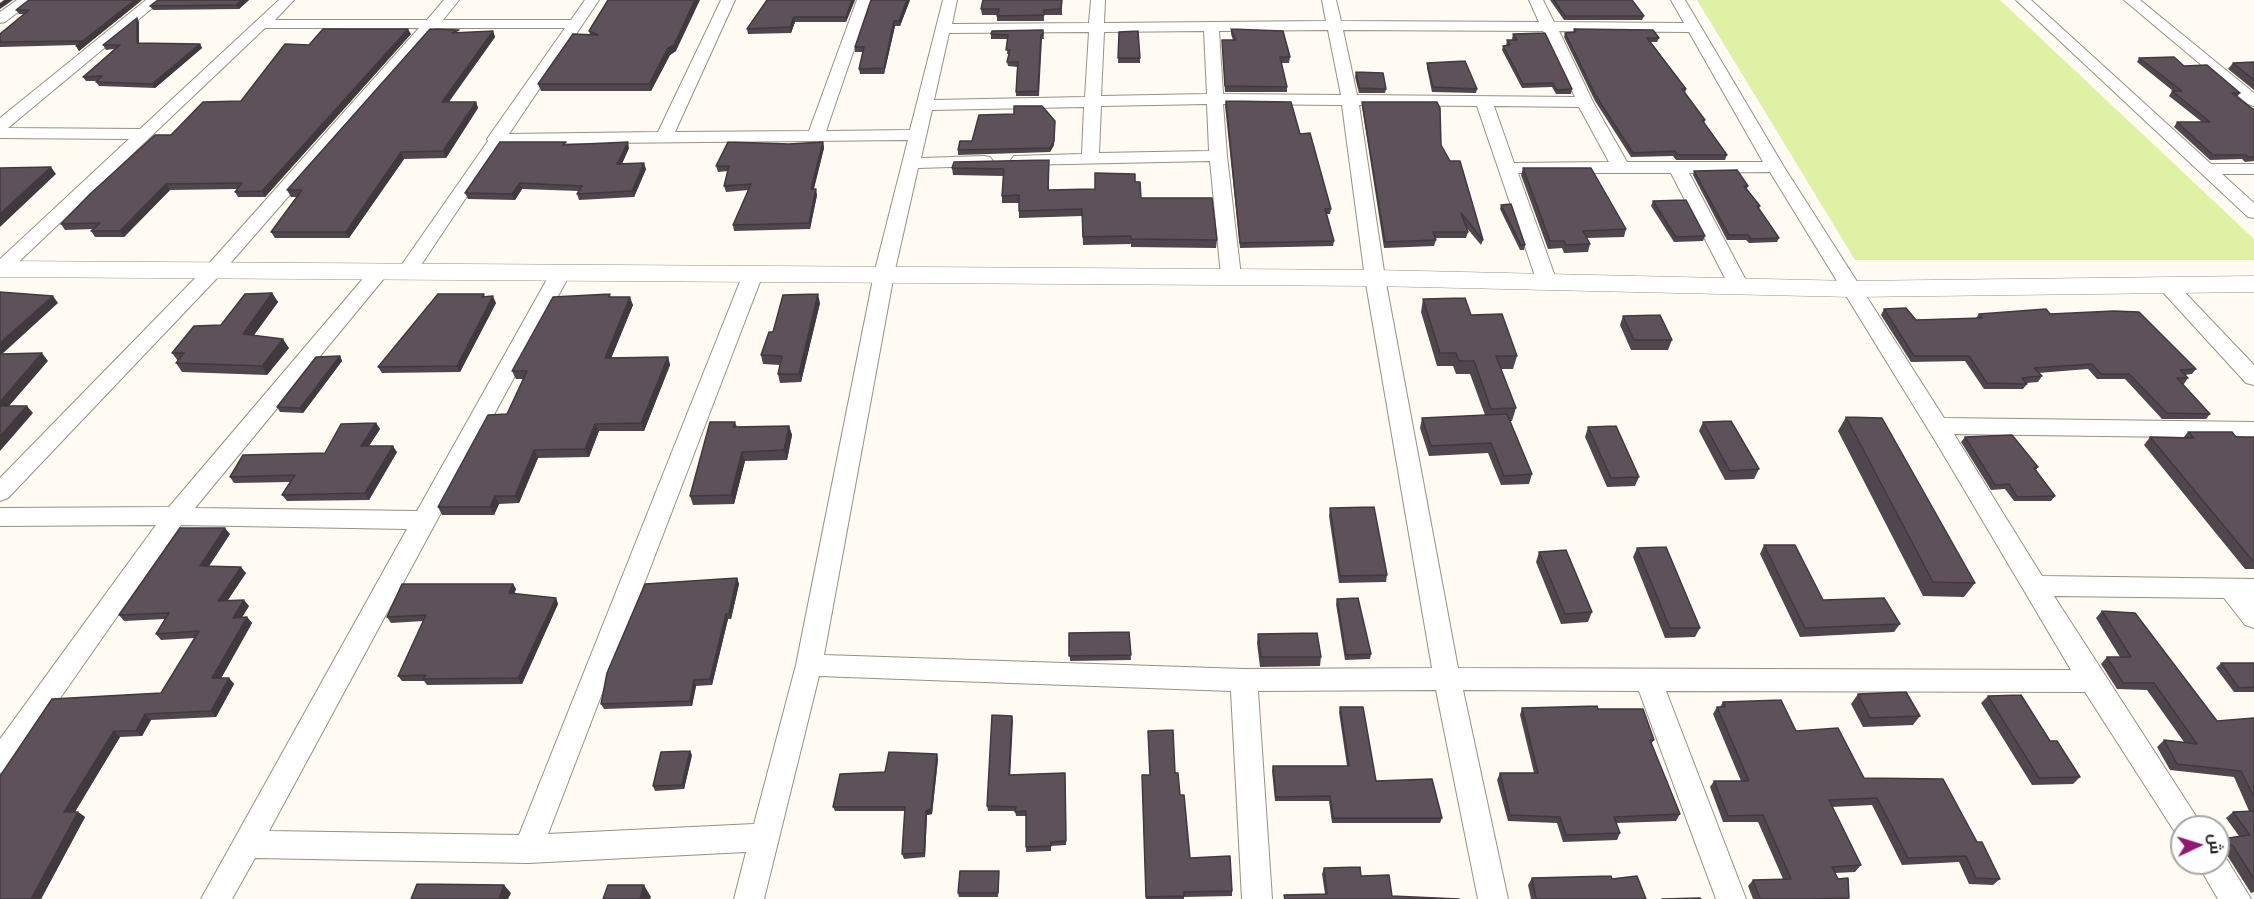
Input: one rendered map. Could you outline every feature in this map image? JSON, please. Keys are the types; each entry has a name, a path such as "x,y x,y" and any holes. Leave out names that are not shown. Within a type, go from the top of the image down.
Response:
{"street":[{"path":"0,20 27,0"},
{"path":"0,126 154,0"},
{"path":"0,269 287,0"},
{"path":"0,492 213,271 452,0"},
{"path":"406,273 495,139 592,0"},
{"path":"664,138 728,0"},
{"path":"816,136 864,0"},
{"path":"749,899 809,664 884,274 950,0"},
{"path":"1090,159 1098,0"},
{"path":"1329,0 1350,101 1375,278 1447,679 1493,899"},
{"path":"1536,0 1585,102 1620,166"},
{"path":"1678,0 1775,167 1938,426 2092,681 2180,815"},
{"path":"2023,0 2254,213"},
{"path":"2131,0 2254,101"},
{"path":"262,24 574,24"},
{"path":"943,29 1334,25 1696,28"},
{"path":"1211,26 1218,156 1231,276"},
{"path":"924,105 1092,104 1216,99 1585,102"},
{"path":"1484,102 1547,282"},
{"path":"0,133 144,134"},
{"path":"495,139 918,135"},
{"path":"911,163 1218,156"},
{"path":"1677,167 1739,286"},
{"path":"1507,168 1775,167"},
{"path":"2206,169 2254,169"},
{"path":"0,269 560,274 1231,276 1852,289 2254,284"},
{"path":"0,761 175,516 379,272"},
{"path":"216,899 560,274"},
{"path":"528,849 753,274"},
{"path":"2167,285 2254,378"},
{"path":"1938,426 2254,430"},
{"path":"0,517 175,516 426,520"},
{"path":"2034,586 2242,589 2254,618"},
{"path":"809,664 1244,680 2092,681"},
{"path":"1648,679 1731,899"},
{"path":"1244,680 1257,899"},
{"path":"247,844 528,849 764,837"},
{"path":"2220,875 2236,899"}],"green space":[{"path":"1697,0 2000,0 2254,239 2254,260 1855,260"}],"building":[{"path":"29,0 135,0 76,46 82,41 0,42 0,34 29,10 16,10"},
{"path":"158,0 242,0 236,5 150,6"},
{"path":"608,0 695,0 674,45 668,48 649,84 538,84 573,34 598,35 589,31"},
{"path":"767,0 852,0 846,17 794,17 790,27 747,29"},
{"path":"871,0 907,0 899,21 894,21 884,68 859,69 864,47 855,47"},
{"path":"983,0 1062,0 1061,9 1044,10 1044,15 997,16 999,9 981,9"},
{"path":"1554,0 1632,0 1644,16 1565,16"},
{"path":"137,18 137,43 200,44 152,84 96,82 102,76 83,77 120,45 103,45"},
{"path":"323,29 408,29 262,191 235,192 242,183 166,184 120,231 91,231 100,223 61,224 90,194 155,135 171,135 203,102 241,101 285,44 309,45"},
{"path":"430,29 459,30 452,33 493,31 442,102 476,102 443,151 401,152 346,232 271,232 302,190 287,190"},
{"path":"1231,29 1283,31 1290,57 1280,57 1287,87 1225,86 1222,40 1236,40"},
{"path":"1574,29 1653,30 1659,38 1647,38 1686,89 1682,89 1727,155 1678,155 1675,151 1633,153 1596,96 1565,33 1576,32"},
{"path":"1043,30 1038,91 1016,92 1018,62 1007,62 1010,50 1006,50 1008,35 991,34 992,31"},
{"path":"1138,31 1140,58 1118,58 1119,32"},
{"path":"1545,33 1572,89 1557,90 1553,83 1523,84 1503,46 1510,45 1507,40 1517,40 1513,34"},
{"path":"2174,57 2184,66 2207,65 2240,93 2232,93 2254,110 2254,157 2213,155 2177,122 2210,122 2172,91 2182,91 2139,58"},
{"path":"1465,61 1477,89 1433,87 1427,63"},
{"path":"2254,62 2254,80 2233,63"},
{"path":"1356,72 1383,73 1386,89 1359,88"},
{"path":"1226,101 1291,102 1300,134 1310,133 1331,209 1325,209 1334,241 1240,243"},
{"path":"1362,102 1437,102 1440,108 1441,145 1450,161 1460,161 1483,240 1461,213 1468,232 1433,232 1436,240 1385,242"},
{"path":"1014,106 1042,106 1055,121 1054,141 1050,148 958,150 960,141 972,141 979,115 1014,114"},
{"path":"500,142 566,142 563,145 628,142 617,164 644,163 632,191 577,194 582,186 520,183 512,194 465,193"},
{"path":"728,142 789,144 823,142 811,189 816,189 809,223 733,225 751,184 724,186 729,166 716,166"},
{"path":"1049,160 1048,190 1095,189 1095,173 1135,174 1135,182 1140,182 1141,198 1212,198 1217,240 1131,239 1131,236 1083,237 1082,209 1019,211 1019,195 1002,196 1004,169 952,168 954,162"},
{"path":"51,167 0,214 0,168"},
{"path":"1523,168 1591,168 1626,229 1583,231 1590,244 1566,245 1564,241 1550,241"},
{"path":"1737,170 1748,186 1744,186 1760,206 1757,206 1779,238 1751,239 1748,235 1729,235 1694,171"},
{"path":"1686,200 1705,236 1676,237 1653,201"},
{"path":"1511,204 1525,245 1521,245 1501,205"},
{"path":"0,292 53,296 0,343"},
{"path":"272,293 243,334 283,339 262,366 176,363 184,353 172,353 194,326 221,325 245,294"},
{"path":"438,294 493,296 457,366 378,367"},
{"path":"610,294 609,297 630,297 605,358 668,357 641,423 595,424 585,449 534,450 515,496 495,496 490,507 438,507 488,415 507,414 527,371 512,371 553,297"},
{"path":"818,294 799,374 778,374 782,356 761,355 769,332 773,332 783,295"},
{"path":"1465,298 1471,315 1502,314 1517,356 1496,356 1516,408 1491,409 1474,361 1459,361 1456,353 1440,353 1423,299"},
{"path":"1906,308 1916,320 1982,318 1979,314 2046,309 2050,314 2139,312 2196,369 2180,370 2188,378 2177,378 2210,414 2167,413 2129,374 2101,374 2092,364 2034,368 2042,376 2022,378 2027,384 1987,383 1969,356 1914,356 1884,309"},
{"path":"1660,315 1672,340 1634,340 1623,316"},
{"path":"42,353 0,402 0,354"},
{"path":"340,356 300,408 277,407 316,357"},
{"path":"0,406 27,406 0,436"},
{"path":"1507,414 1532,474 1504,476 1491,443 1431,446 1422,418"},
{"path":"1846,417 1882,418 1975,583 1933,582"},
{"path":"1731,421 1759,469 1730,471 1703,422"},
{"path":"710,422 735,422 733,427 789,426 784,450 742,452 731,495 690,496"},
{"path":"376,423 361,446 393,446 365,493 282,495 295,475 230,477 243,455 325,453 341,424"},
{"path":"1616,426 1639,477 1611,478 1588,427"},
{"path":"2188,432 2232,432 2236,437 2254,437 2254,561 2150,437 2194,438"},
{"path":"2012,435 2038,467 2034,468 2055,496 2017,497 2009,484 1995,485 1965,437"},
{"path":"1374,507 1387,575 1340,576 1330,508"},
{"path":"180,528 225,528 200,566 241,567 218,601 244,600 233,618 247,617 212,678 229,678 211,711 145,714 136,731 114,731 64,812 78,812 31,899 0,899 0,776 52,699 161,693 199,631 156,634 169,613 119,615"},
{"path":"1764,545 1795,545 1823,600 1884,598 1900,624 1805,628"},
{"path":"1666,547 1700,628 1670,628 1637,548"},
{"path":"1566,550 1592,612 1565,614 1539,552"},
{"path":"737,578 710,679 694,680 690,701 601,704 607,673 645,584"},
{"path":"402,584 513,584 509,593 556,598 518,678 423,679 426,675 398,676 426,615 387,617"},
{"path":"1358,598 1371,654 1346,655 1337,599"},
{"path":"2102,611 2135,613 2217,721 2254,718 2254,797 2241,771 2177,764 2164,740 2197,744 2154,683 2123,683 2107,657 2131,657"},
{"path":"1129,632 1131,655 1069,656 1069,633"},
{"path":"1317,633 1321,657 1261,657 1258,634"},
{"path":"2221,663 2254,663 2254,687 2239,688"},
{"path":"1906,692 1920,716 1870,718 1858,694"},
{"path":"2021,695 2050,741 2057,741 2080,777 2039,778 1988,696"},
{"path":"1781,700 1796,731 1838,728 1864,778 1943,779 1977,842 1982,842 2000,879 1976,878 1966,856 1908,858 1877,798 1829,800 1861,865 1832,867 1838,879 1848,878 1849,898 1760,899 1753,880 1791,879 1763,815 1728,816 1714,781 1749,781 1717,707 1725,707 1723,702"},
{"path":"1597,706 1598,709 1643,709 1654,740 1650,740 1680,814 1614,817 1620,833 1566,835 1560,817 1510,815 1500,773 1538,773 1522,708"},
{"path":"1340,707 1363,707 1376,781 1432,779 1442,818 1333,818 1330,796 1276,797 1273,766 1349,766"},
{"path":"992,715 1012,716 1009,775 1065,773 1066,841 1051,842 1051,846 1026,847 1026,811 1015,812 1016,807 987,806"},
{"path":"1173,730 1175,773 1178,773 1180,795 1184,795 1190,858 1230,856 1232,891 1184,892 1184,896 1146,897 1142,775 1150,775 1148,731"},
{"path":"690,751 682,785 653,786 661,752"},
{"path":"889,752 937,754 931,809 926,811 924,853 902,854 905,807 833,807 840,774 885,772"},
{"path":"2254,811 2254,879 2233,846 2230,845 2230,838 2250,835 2233,812"},
{"path":"1360,867 1361,876 1389,875 1392,896 1459,899 1285,899 1284,895 1327,894 1324,868"},
{"path":"960,871 999,871 998,893 958,893"},
{"path":"1611,876 1612,879 1637,876 1646,899 1536,899 1532,878"},
{"path":"417,884 504,885 499,899 411,899"},
{"path":"608,885 644,885 640,899 603,899"}]}
